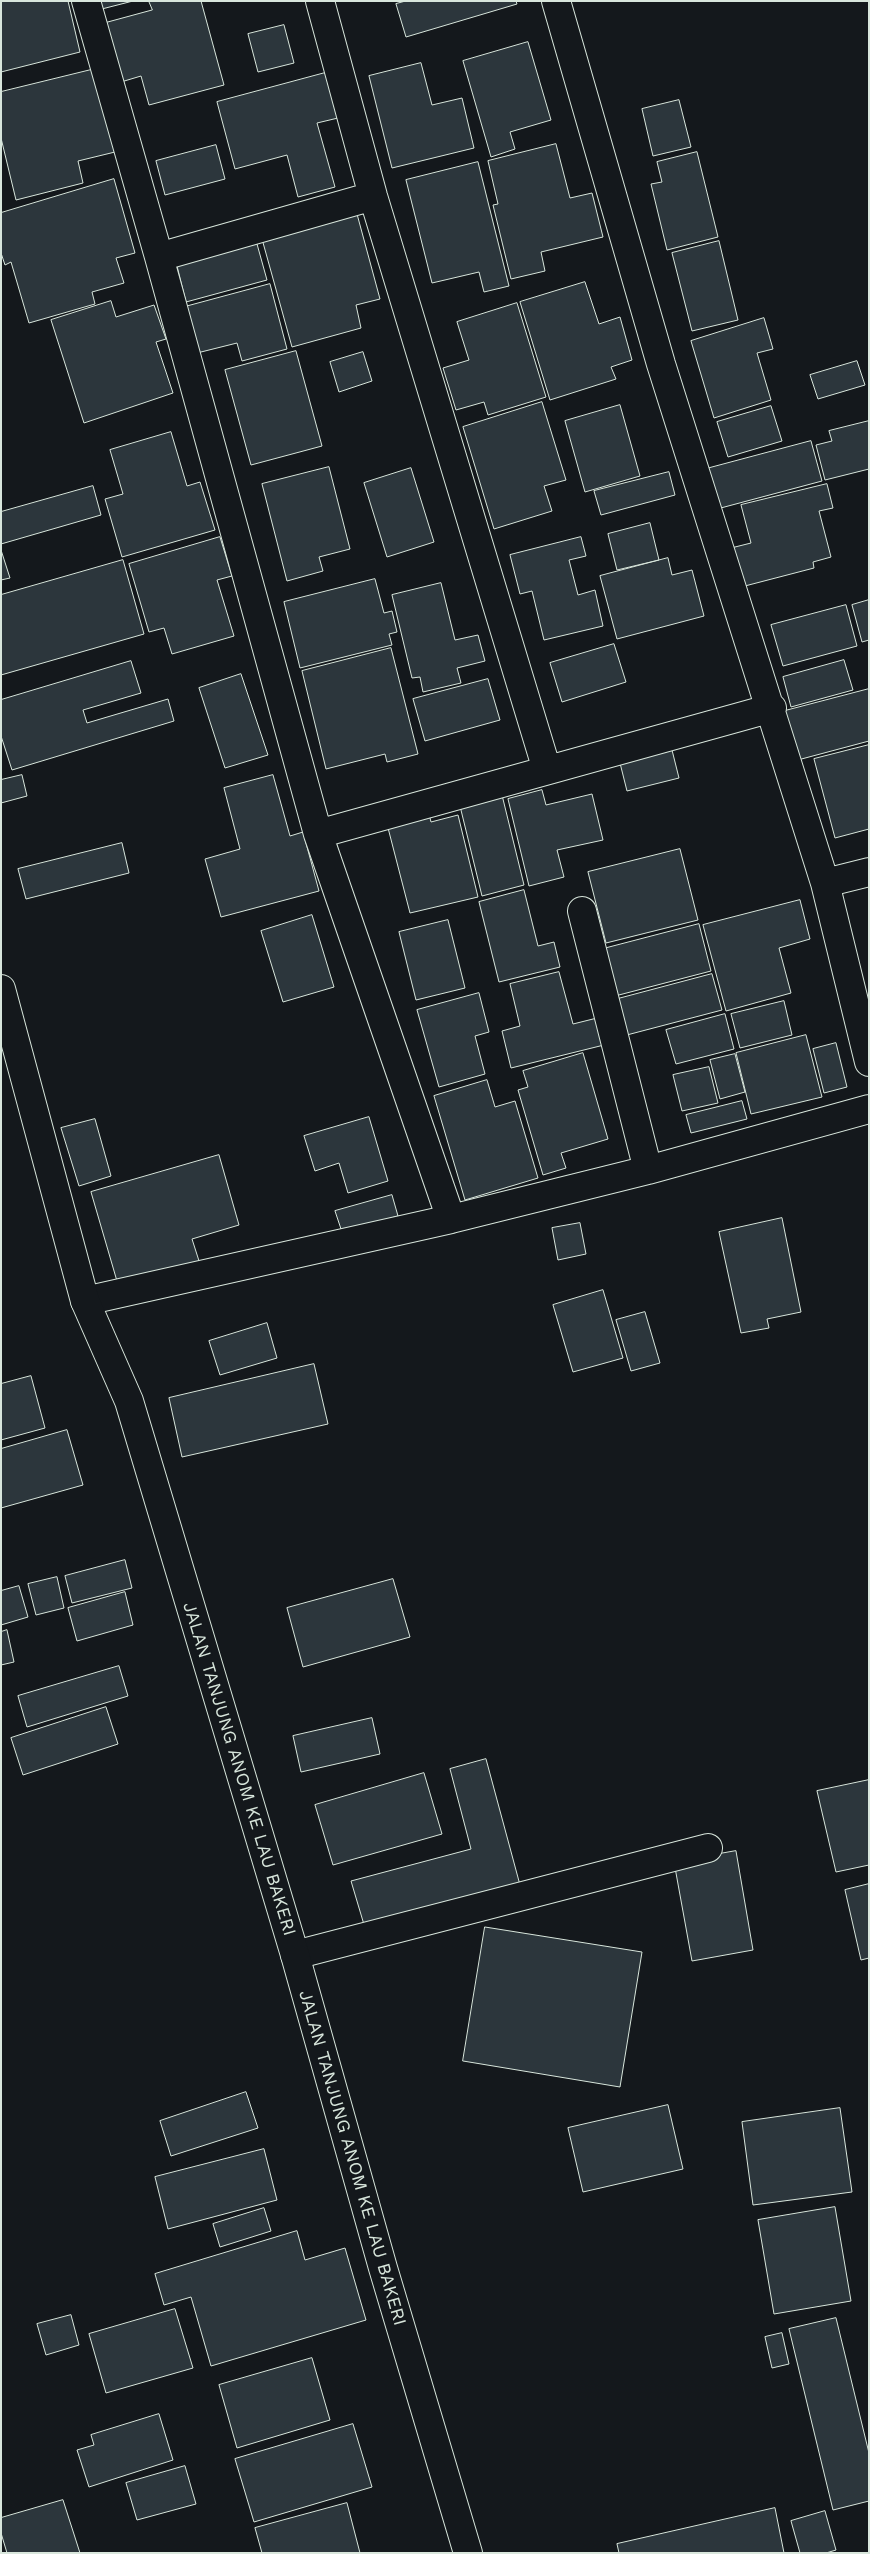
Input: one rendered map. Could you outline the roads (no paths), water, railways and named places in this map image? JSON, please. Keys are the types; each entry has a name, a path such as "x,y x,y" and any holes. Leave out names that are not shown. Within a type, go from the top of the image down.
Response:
{"street":[{"path":"86,1 159,257 318,834 451,1219"},
{"path":"320,1 373,196 547,770"},
{"path":"556,1 661,364 772,708 826,883 869,1062"},
{"path":"159,257 373,196"},
{"path":"318,834 772,708"},
{"path":"826,883 869,872"},
{"path":"582,911 648,1170"},
{"name":"JALAN TANJUNG ANOM KE LAU BAKERI","path":"1,989 84,1301 129,1401 295,1955 383,2268 468,2553"},
{"path":"84,1301 451,1219 648,1170 869,1109"},
{"path":"295,1955 708,1848"}]}
